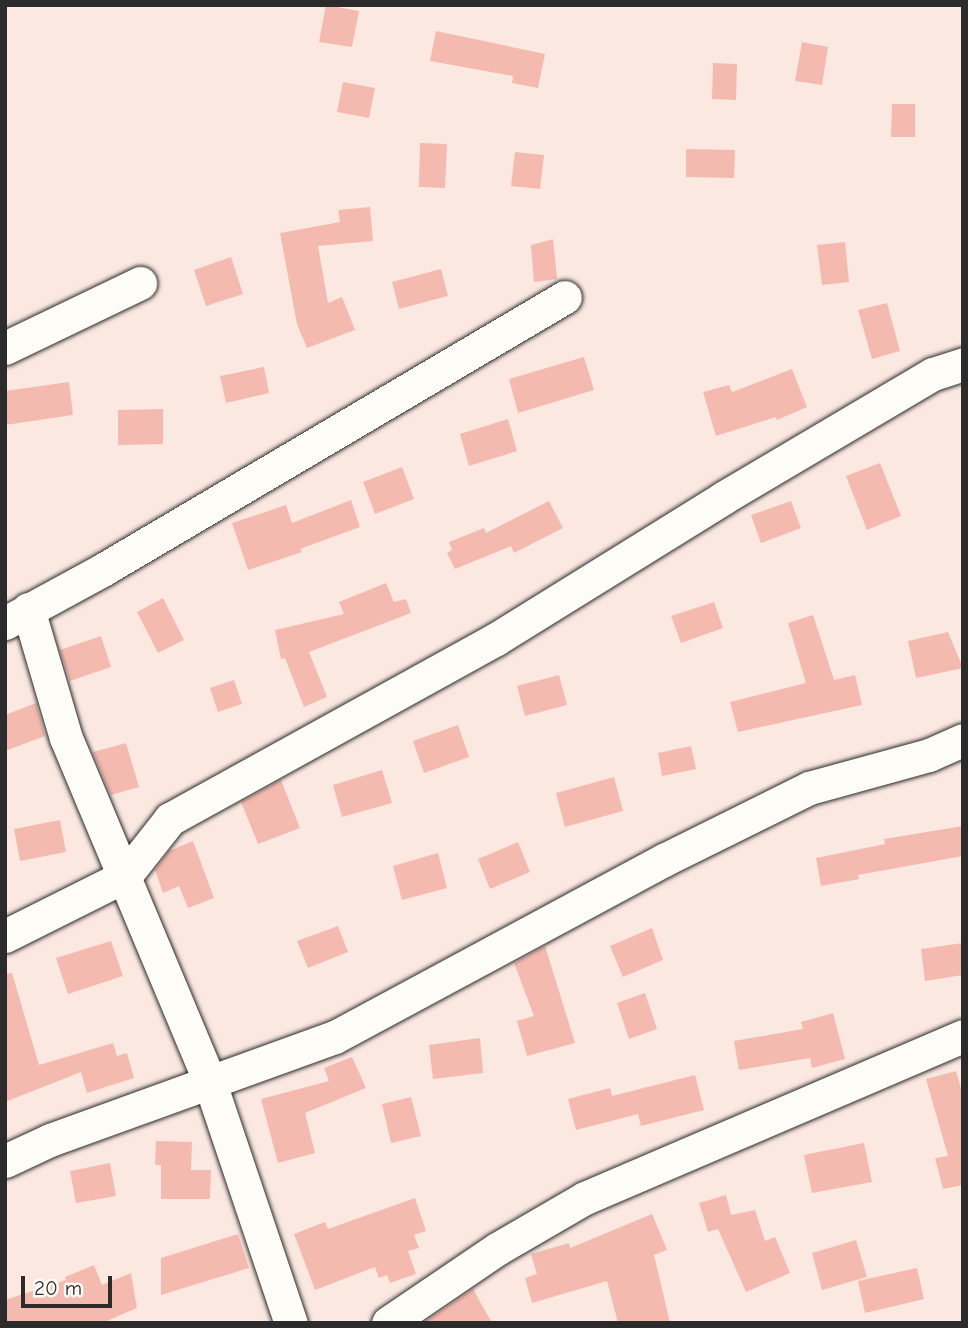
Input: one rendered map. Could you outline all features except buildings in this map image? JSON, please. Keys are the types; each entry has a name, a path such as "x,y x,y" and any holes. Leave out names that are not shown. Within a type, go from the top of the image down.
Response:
{"street":[{"path":"5,348 140,283"},
{"path":"290,1323 209,1080 17,616 104,569 565,297"},
{"path":"5,936 125,876 170,819 496,639 723,498 933,374 963,364"},
{"path":"5,1161 50,1140 209,1080 335,1037 664,860 809,788 929,755 963,740"},
{"path":"388,1323 497,1249 585,1198 963,1036"}]}
